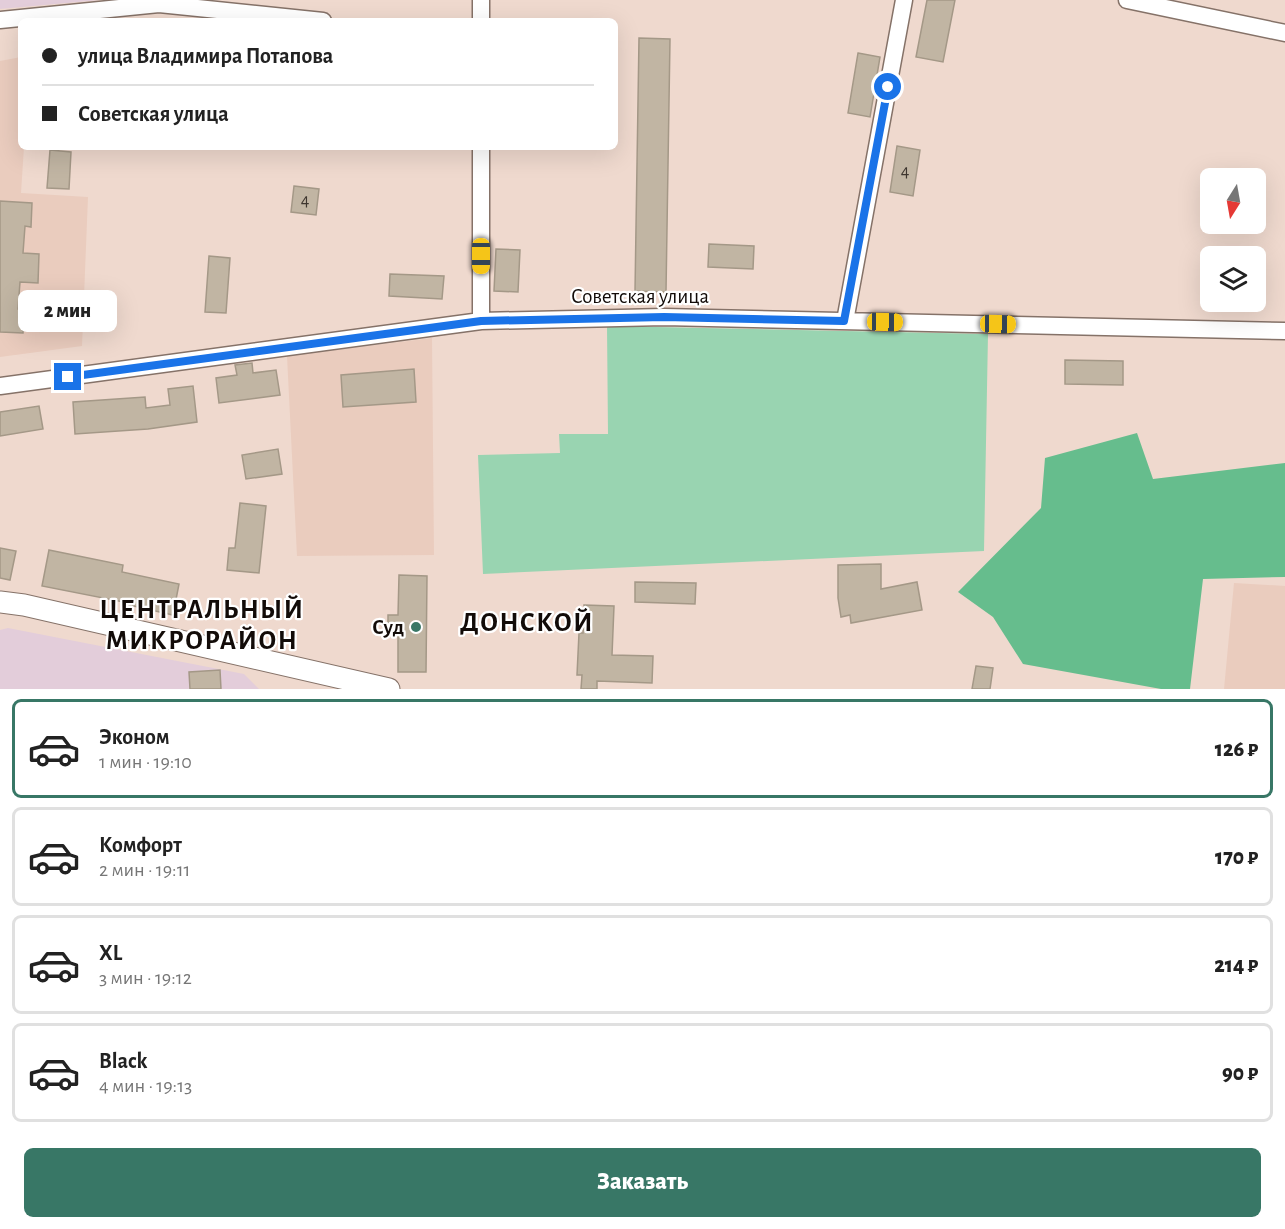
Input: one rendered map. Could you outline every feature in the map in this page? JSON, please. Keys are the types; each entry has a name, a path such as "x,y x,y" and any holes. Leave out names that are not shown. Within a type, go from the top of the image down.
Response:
{"main road":[{"path":"0,603 24,605 389,689"}],"street":[{"path":"481,18 482,0"},
{"path":"844,321 904,0"},
{"path":"1127,0 1285,33"},
{"path":"20,18 159,4 293,18"},
{"path":"0,20 18,18"},
{"path":"481,150 481,321"},
{"name":"Советская улица","path":"0,386 481,321 664,317 1285,331"}],"shaded area":[{"path":"0,0 100,0 0,9"},
{"path":"18,58 18,150 24,150 21,193 88,197 82,346 0,357 0,61"},
{"path":"432,338 434,555 297,556 287,356"},
{"path":"1234,583 1285,586 1285,689 1224,689"},
{"path":"8,628 244,674 259,689 0,689 0,630"}],"green space":[{"path":"607,326 988,334 984,551 483,574 478,455 560,453 559,434 608,434"},
{"path":"1137,433 1153,479 1285,463 1285,577 1203,579 1190,689 1161,689 1023,664 993,617 958,592 1041,508 1045,458"}],"building":[{"path":"927,0 955,0 943,62 916,57"},
{"path":"639,38 670,39 666,292 635,291"},
{"path":"858,53 880,57 870,117 848,113"},
{"path":"897,146 920,150 913,196 890,192"},
{"path":"50,150 71,152 69,189 47,188"},
{"path":"294,186 319,189 316,215 291,212"},
{"path":"0,201 32,203 31,227 25,226 23,253 39,254 38,283 20,282 18,309 25,309 23,333 0,332"},
{"path":"709,244 754,246 753,269 708,267"},
{"path":"496,249 520,250 518,292 494,291"},
{"path":"209,256 230,258 226,313 205,312"},
{"path":"390,274 444,276 442,299 389,296"},
{"path":"1065,360 1123,361 1123,385 1065,384"},
{"path":"252,363 253,373 276,370 280,395 219,403 216,378 237,375 235,365"},
{"path":"414,369 416,402 343,407 341,375"},
{"path":"193,386 197,422 148,429 75,434 73,402 145,397 146,408 170,405 168,389"},
{"path":"39,406 43,429 0,436 0,412"},
{"path":"278,449 282,474 246,479 242,455"},
{"path":"240,503 266,506 259,573 227,570 229,548 235,548"},
{"path":"0,548 16,551 10,580 0,578"},
{"path":"49,550 123,565 122,572 179,584 173,615 129,605 129,603 42,586"},
{"path":"881,564 881,589 917,582 922,610 851,623 850,615 841,617 838,598 838,565"},
{"path":"399,575 427,576 426,672 398,672 398,630 388,630 388,615 398,615"},
{"path":"635,582 696,583 695,604 635,602"},
{"path":"584,605 614,606 612,655 653,656 652,683 597,681 597,689 581,689 582,675 577,675 579,633 583,633"},
{"path":"976,666 993,668 990,689 972,689"},
{"path":"220,670 221,689 190,689 189,672"}],"place":[{"name":"Суд","path":"416,627"}],"district":[{"name":"ДОНСКОЙ","path":"527,622"},
{"name":"ЦЕНТРАЛЬНЫЙ МИКРОРАЙОН","path":"202,624"}],"route":[{"path":"68,377 407,333 481,321 664,317 844,321 888,87"}]}
